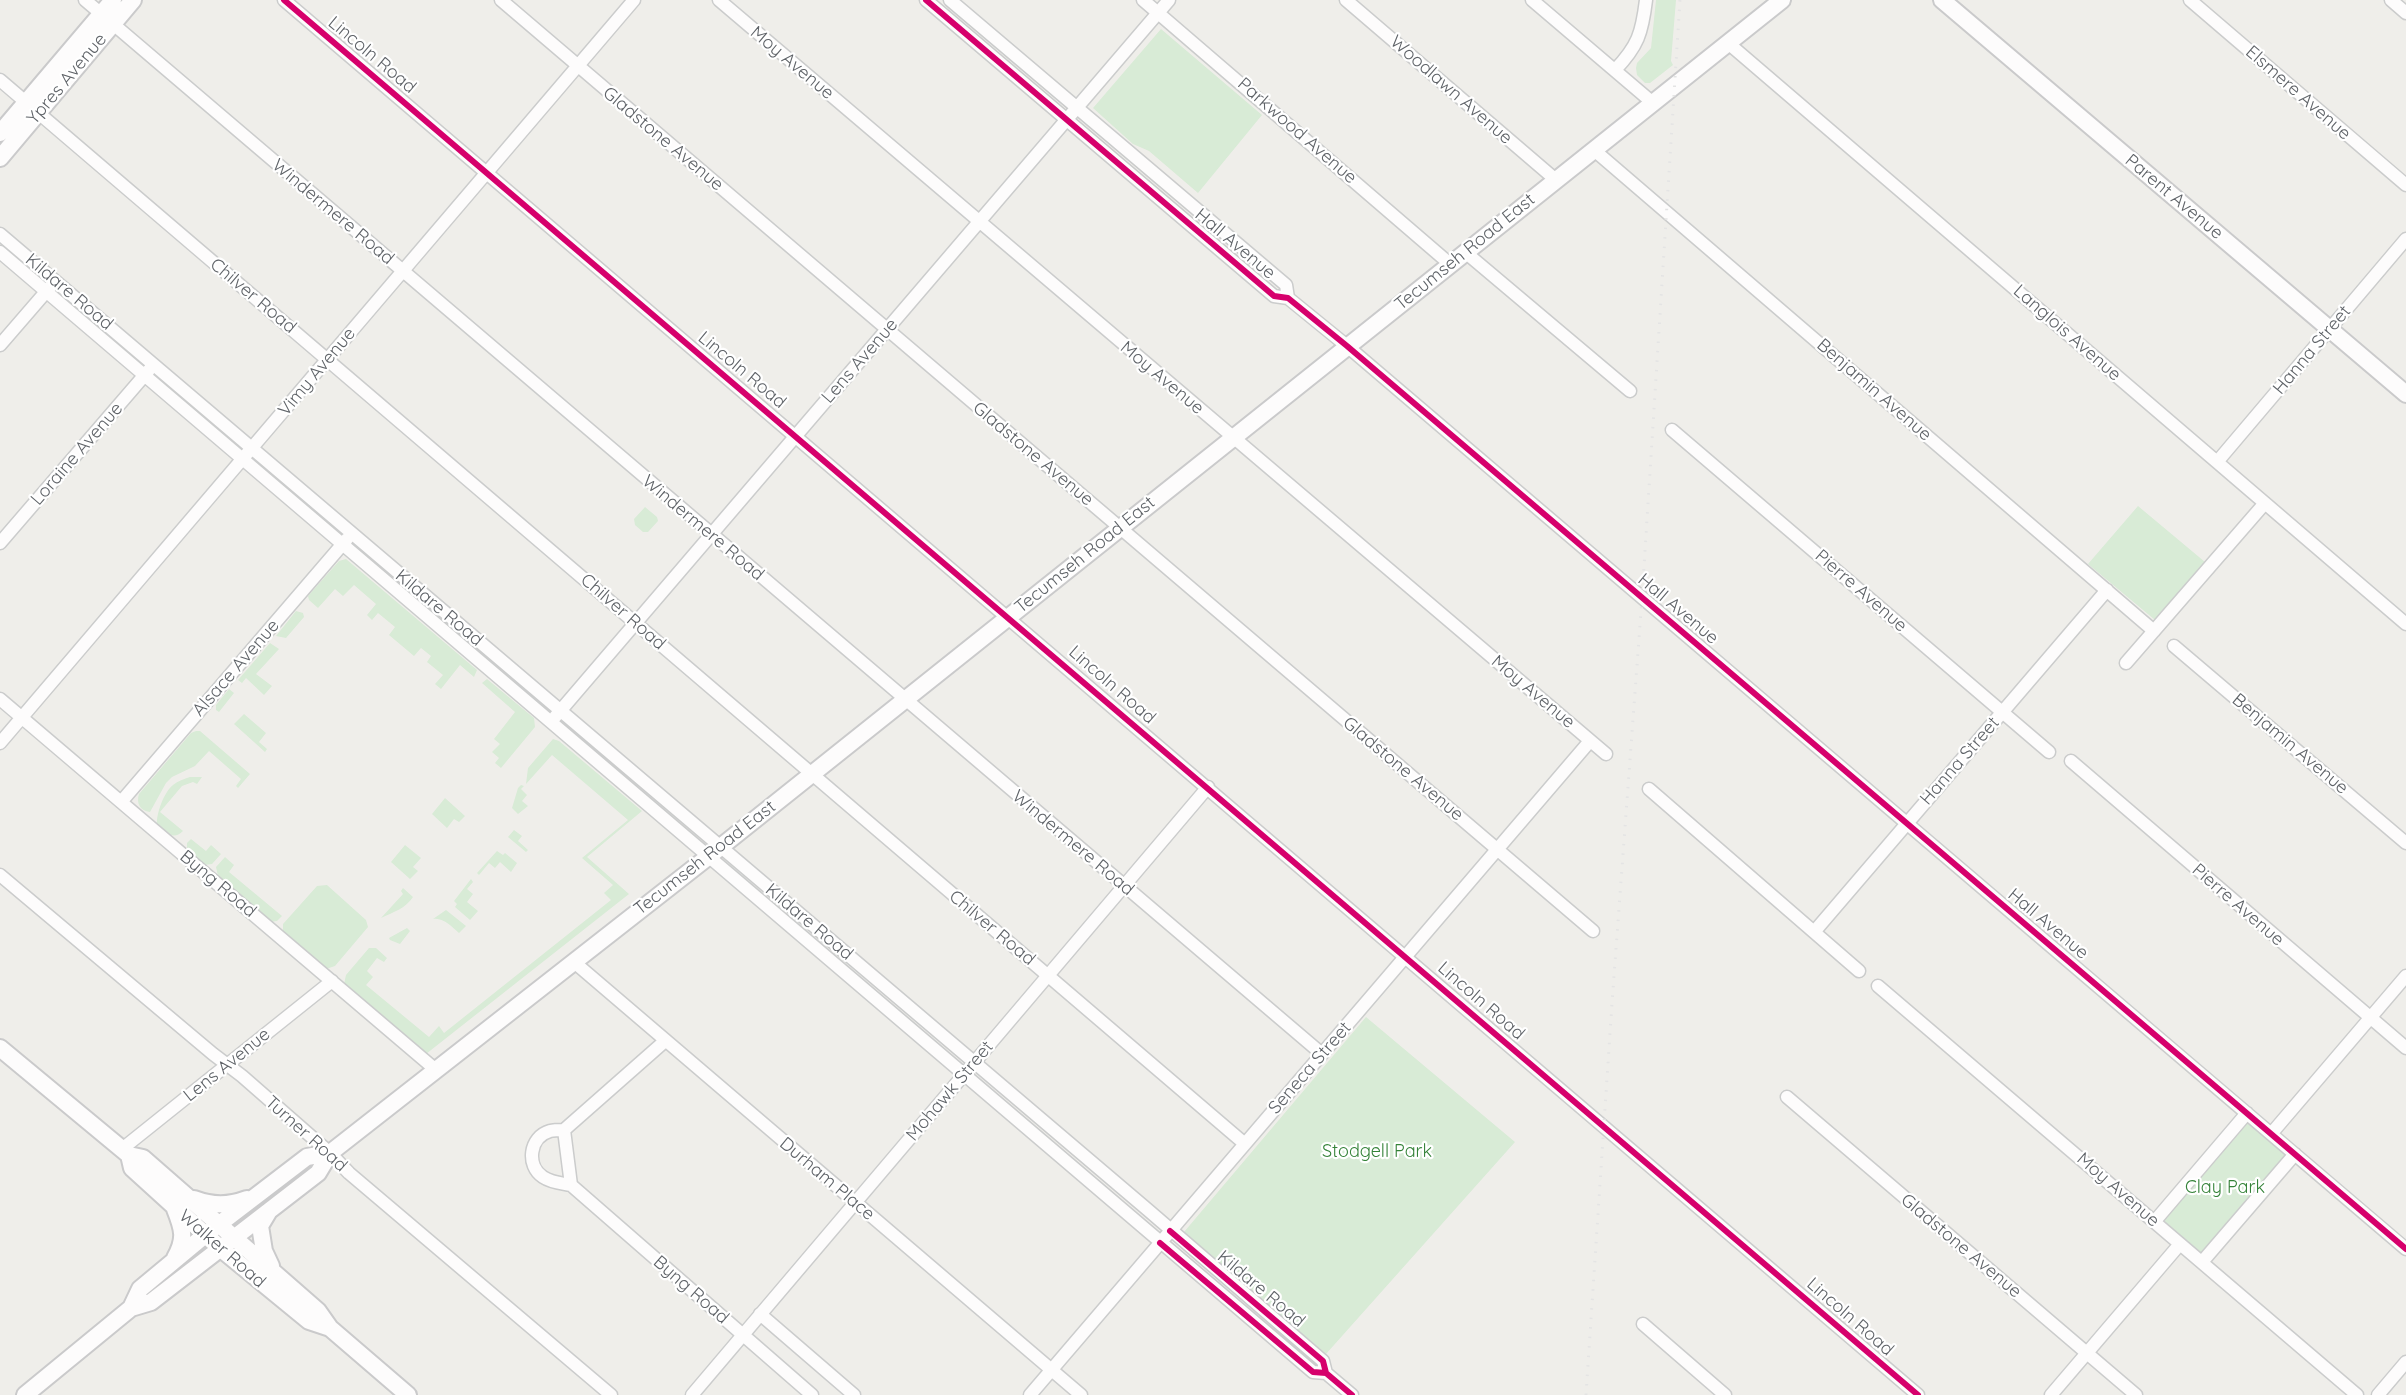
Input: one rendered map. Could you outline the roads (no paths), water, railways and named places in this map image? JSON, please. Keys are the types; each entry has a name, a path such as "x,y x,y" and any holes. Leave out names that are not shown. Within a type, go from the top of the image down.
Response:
{"main road":[{"name":"Ypres Avenue","path":"107,19 113,0"},
{"name":"Ypres Avenue","path":"0,158 32,108 107,19 133,0"},
{"name":"Tecumseh Road East","path":"25,1395 131,1308 151,1302 318,1173 330,1153 714,852 1782,0"},
{"name":"Parent Avenue","path":"1942,0 2406,394"},
{"name":"Ypres Avenue","path":"0,133 32,108"},
{"name":"Walker Road","path":"0,1048 125,1152 143,1158 273,1270 318,1311 330,1328 408,1395"},
{"name":"Walker Road","path":"125,1152 132,1168 220,1248 309,1321 330,1328"},
{"name":"Tecumseh Road East","path":"131,1308 140,1289 219,1224 307,1157 330,1153"},
{"path":"187,1196 211,1205 234,1204 259,1194"},
{"path":"175,1208 181,1222 183,1245 175,1259"},
{"path":"269,1210 260,1226 264,1251 273,1270"}],"street":[{"name":"Windermere Road","path":"85,0 1322,1054"},
{"name":"Lincoln Road","path":"284,0 1009,616 1918,1395"},
{"name":"Gladstone Avenue","path":"501,0 1593,931"},
{"name":"Vimy Avenue","path":"0,743 634,0"},
{"name":"Moy Avenue","path":"719,0 1606,754"},
{"name":"Hall Avenue","path":"926,0 1274,297 1288,298 1347,346 2406,1249"},
{"name":"Hall Avenue","path":"950,0 1286,285 1288,298"},
{"name":"Parkwood Avenue","path":"1143,0 1450,264"},
{"name":"Lens Avenue","path":"551,723 1169,0"},
{"name":"Woodlawn Avenue","path":"1346,0 1556,180"},
{"path":"1532,0 1653,103"},
{"path":"1615,70 1638,41 1643,25 1646,0"},
{"name":"Elsmere Avenue","path":"2190,0 2406,185"},
{"path":"2391,0 2406,13"},
{"name":"Langlois Avenue","path":"1728,43 2406,624"},
{"name":"Chilver Road","path":"0,80 1245,1144"},
{"name":"Benjamin Avenue","path":"1594,150 2154,631"},
{"name":"Kildare Road","path":"0,234 560,711 867,993 1313,1372 1326,1373"},
{"name":"Hanna Street","path":"2217,462 2406,239"},
{"name":"Kildare Road","path":"0,252 551,723 877,981 974,1063 1323,1361 1326,1373 1352,1395"},
{"path":"1465,252 1630,392"},
{"path":"0,345 56,281"},
{"name":"Loraine Avenue","path":"0,543 153,365"},
{"name":"Pierre Avenue","path":"1672,430 2049,752"},
{"path":"2126,663 2265,503"},
{"name":"Alsace Avenue","path":"121,802 351,534"},
{"name":"Hanna Street","path":"1814,933 2107,590"},
{"name":"Benjamin Avenue","path":"2174,646 2406,843"},
{"name":"Byng Road","path":"0,699 436,1070"},
{"name":"Seneca Street","path":"1030,1395 1590,741"},
{"name":"Pierre Avenue","path":"2071,761 2406,1048"},
{"name":"Mohawk Street","path":"692,1395 1208,787"},
{"path":"1649,789 1859,971"},
{"name":"Turner Road","path":"0,875 227,1065 611,1395"},
{"name":"Durham Place","path":"574,962 1081,1395"},
{"path":"2271,1134 2406,976"},
{"name":"Lens Avenue","path":"125,1152 227,1065 332,981"},
{"path":"867,993 877,981"},
{"name":"Moy Avenue","path":"1878,986 2357,1395"},
{"name":"Byng Road","path":"666,1041 564,1130 549,1131 537,1140 531,1153 534,1166 541,1176 554,1182 571,1185 812,1395"},
{"name":"Gladstone Avenue","path":"1787,1097 2136,1395"},
{"path":"2154,1222 2247,1113"},
{"path":"564,1130 571,1185"},
{"path":"2202,1262 2295,1155"},
{"path":"2051,1395 2180,1244"},
{"name":"Byng Road","path":"760,1314 854,1395"},
{"path":"1643,1324 1725,1395"},
{"path":"2378,1395 2406,1362"}],"railway":[{"path":"1586,1395 1642,598 1680,0"}],"park label":[{"name":"Stodgell Park","path":"1377,1152"},
{"name":"Clay Park","path":"2225,1188"}]}
